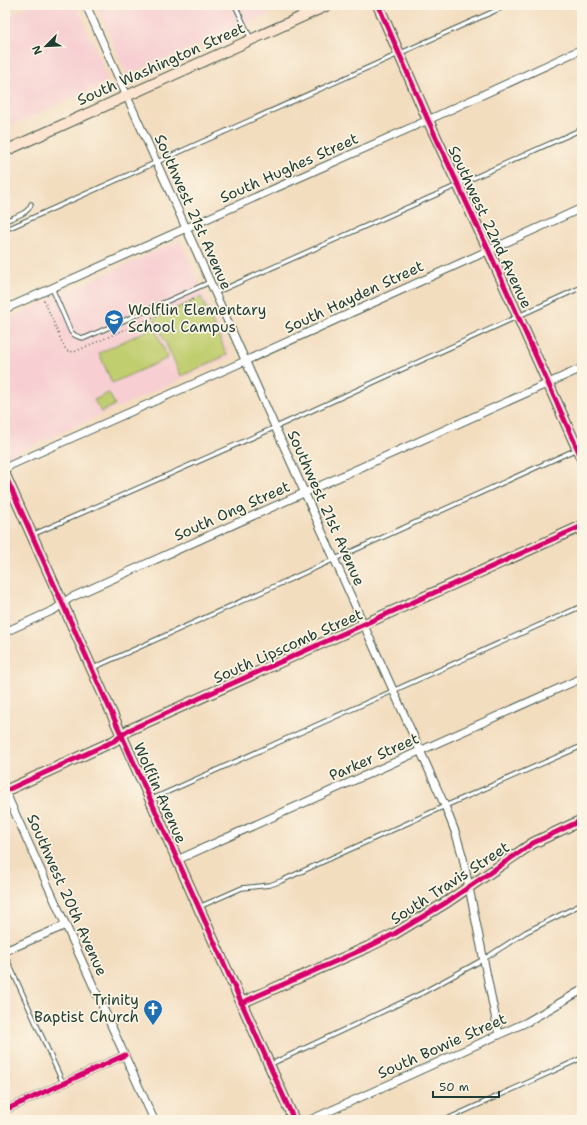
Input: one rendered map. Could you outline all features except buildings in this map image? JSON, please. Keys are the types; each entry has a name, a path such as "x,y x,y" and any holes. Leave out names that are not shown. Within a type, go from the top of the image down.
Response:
{"main road":[{"name":"South Washington Street","path":"5,151 328,5"},
{"name":"Southwest 22nd Avenue","path":"378,5 428,120 548,384 580,448 582,459"},
{"name":"Wolflin Avenue","path":"5,475 294,1120"},
{"name":"South Lipscomb Street","path":"5,791 114,741 129,730 582,526"},
{"name":"South Travis Street","path":"241,1003 387,937 447,902 533,843 582,820"}],"street":[{"name":"Southwest 21st Avenue","path":"86,5 445,806 456,834 462,858 499,1035"},
{"name":"South Hughes Street","path":"5,309 428,120 582,49"},
{"name":"South Hayden Street","path":"5,469 10,465 245,361 582,208"},
{"name":"South Ong Street","path":"5,632 54,610 70,598 582,368"},
{"name":"Parker Street","path":"177,860 582,678"},
{"name":"Southwest 20th Avenue","path":"5,791 154,1120"},
{"path":"5,951 66,925"},
{"name":"South Bowie Street","path":"310,1120 527,1022 582,990"},
{"path":"5,1110 125,1055"}],"lane":[{"path":"235,5 251,40"},
{"path":"5,230 508,5"},
{"path":"215,293 582,128"},
{"path":"5,221 27,211 31,204"},
{"path":"52,288 71,332 79,338 85,338 210,282"},
{"path":"32,535 276,427 582,287"},
{"path":"92,668 335,560 580,448"},
{"path":"150,800 582,606"},
{"path":"198,907 242,888 270,885 281,881 445,806 582,746"},
{"path":"269,1065 422,994 484,959 526,932 582,904"},
{"path":"5,955 63,1083"},
{"path":"445,1120 582,1058"}],"shaded area":[{"path":"31,5 76,5 108,79 107,82 5,129 5,17"},
{"path":"96,5 290,5 127,75"},
{"name":"Wolflin Elementary School Campus","path":"179,241 181,242 231,357 9,456 6,455 5,319"}],"green space":[{"path":"201,297 227,355 181,376 154,318"},
{"path":"154,327 168,358 112,383 99,353"},
{"path":"109,393 115,405 101,412 94,400"}],"cycle path":[{"path":"378,5 428,120 488,249 582,459"},
{"path":"5,475 294,1120"},
{"path":"5,791 114,741 129,730 582,526"},
{"path":"241,1003 394,934 447,902 533,843 582,820"},
{"path":"5,1110 125,1055"}],"place":[{"name":"Wolflin Elementary School Campus","path":"114,336"},
{"name":"Trinity Baptist Church","path":"153,1026"}]}
